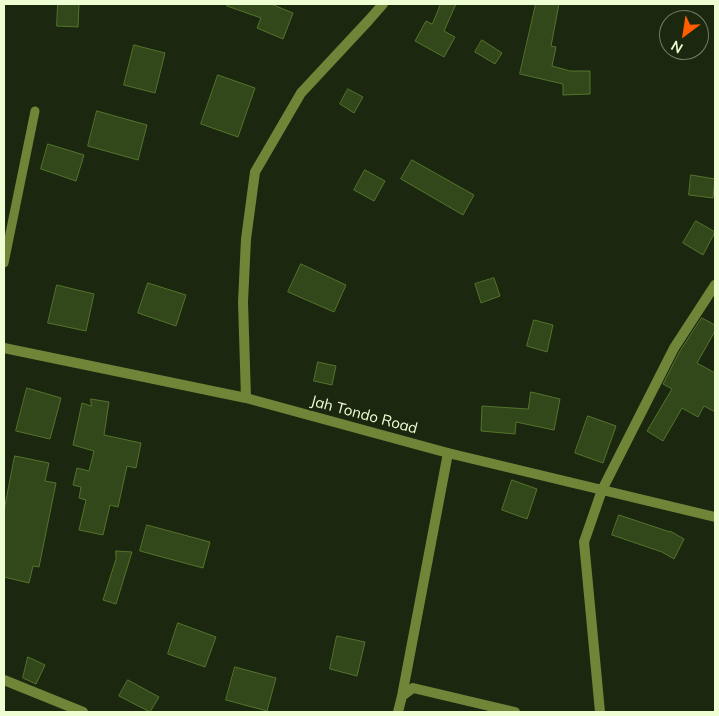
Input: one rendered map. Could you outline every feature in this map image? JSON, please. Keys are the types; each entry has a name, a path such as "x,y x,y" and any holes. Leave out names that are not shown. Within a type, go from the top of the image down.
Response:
{"street":[{"path":"246,398 243,302 246,238 255,172 301,93 383,4"},
{"path":"600,712 584,542 602,490 674,348 715,285"},
{"name":"Jah Tondo Road","path":"4,348 246,398 448,453 715,517"},
{"path":"398,712 448,453"},
{"path":"4,680 82,712"},
{"path":"402,696 413,688 515,712"}],"lane":[{"path":"4,263 35,111"}],"building":[{"path":"58,4 79,4 78,27 57,26"},
{"path":"227,4 271,4 293,13 283,39 257,28 261,18 227,6"},
{"path":"441,4 456,4 444,31 455,37 444,57 415,41 426,21 432,24"},
{"path":"536,4 559,4 551,46 556,47 552,66 570,71 590,71 590,94 563,95 563,84 520,74"},
{"path":"482,40 502,53 495,64 475,52"},
{"path":"134,45 165,53 155,93 124,85"},
{"path":"218,75 255,88 238,137 201,124"},
{"path":"348,89 363,97 354,113 340,104"},
{"path":"97,111 147,125 138,160 88,146"},
{"path":"48,144 84,155 76,181 41,169"},
{"path":"412,160 474,195 463,215 401,179"},
{"path":"365,170 385,181 374,201 354,190"},
{"path":"691,175 715,179 713,198 689,195"},
{"path":"696,221 715,232 703,255 683,243"},
{"path":"301,264 346,285 334,312 288,292"},
{"path":"494,278 500,296 481,303 475,284"},
{"path":"148,283 186,295 176,326 138,313"},
{"path":"57,285 94,294 86,331 48,323"},
{"path":"702,318 715,325 715,331 697,363 715,373 715,412 704,406 698,417 682,408 663,441 647,431 672,389 663,384 680,351"},
{"path":"534,320 553,325 547,352 527,346"},
{"path":"318,362 336,366 332,385 314,381"},
{"path":"27,388 61,398 50,439 16,431"},
{"path":"531,392 560,399 554,430 516,422 515,434 481,431 482,406 528,409"},
{"path":"91,399 109,402 104,435 141,443 136,468 127,466 118,507 110,505 103,535 79,530 86,500 79,498 81,487 73,485 77,468 89,471 94,451 73,445 82,403 91,406"},
{"path":"588,416 616,426 603,463 575,453"},
{"path":"15,456 49,463 45,481 56,483 39,567 33,566 29,583 4,577 4,511"},
{"path":"512,480 537,489 527,519 502,510"},
{"path":"619,515 670,531 684,539 674,559 662,552 612,535"},
{"path":"147,525 210,542 203,568 140,551"},
{"path":"116,551 132,552 116,604 103,600 116,559"},
{"path":"178,623 216,637 205,667 168,654"},
{"path":"337,636 365,642 357,676 330,669"},
{"path":"28,657 45,665 36,684 23,678"},
{"path":"235,667 276,678 267,711 226,700"},
{"path":"128,680 159,697 150,712 119,696"}]}
